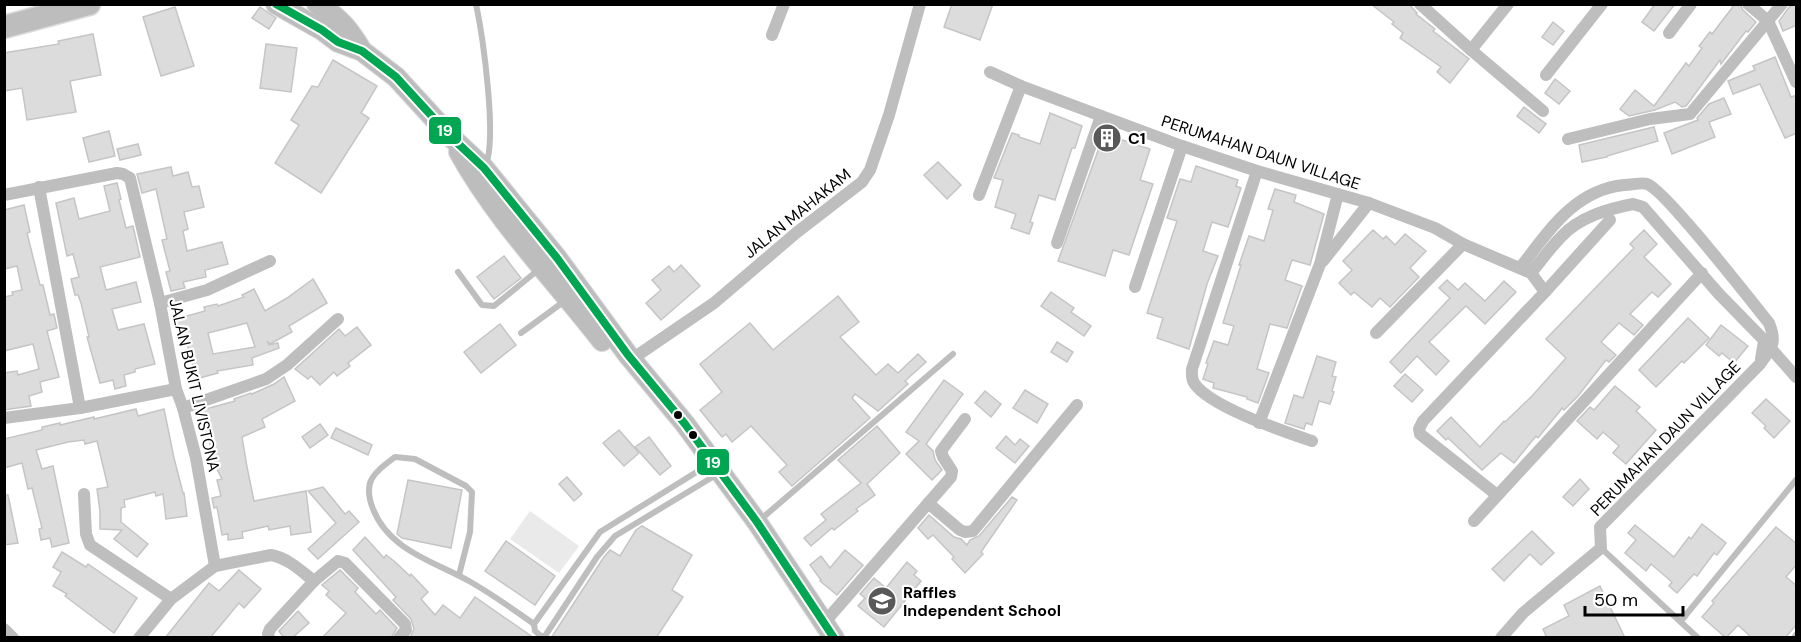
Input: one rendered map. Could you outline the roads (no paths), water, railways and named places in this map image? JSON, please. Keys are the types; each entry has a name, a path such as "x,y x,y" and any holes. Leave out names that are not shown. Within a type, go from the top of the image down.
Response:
{"highway":[{"path":"4,27 89,4"}],"main road":[{"path":"276,4 322,30 338,42 362,51 396,77 451,137 484,168 557,258 707,473 826,633"},
{"path":"317,4 329,11 348,28 362,51"},
{"path":"451,137 475,181 541,267 568,298 621,351 685,424 757,522 826,633"}],"street":[{"path":"772,35 784,4"},
{"name":"JALAN MAHAKAM","path":"621,351 714,303 796,233 862,182 870,170 889,115 920,4"},
{"path":"1471,50 1508,4"},
{"path":"1546,75 1602,4"},
{"path":"1669,33 1691,4"},
{"path":"1748,4 1768,21 1797,82"},
{"path":"1568,139 1650,118 1690,114 1782,4"},
{"path":"1423,6 1543,111"},
{"name":"PERUMAHAN DAUN VILLAGE","path":"990,72 1021,86 1182,146 1257,171 1369,203 1435,228 1463,244 1525,271"},
{"path":"979,195 1021,86"},
{"path":"1057,243 1101,116"},
{"path":"1135,287 1182,146"},
{"path":"1257,171 1192,369 1192,376 1194,384 1217,402 1259,423 1311,441"},
{"name":"JALAN BUKIT LIVISTONA","path":"39,187 117,173 130,178 160,303 176,389 196,458 215,566"},
{"path":"1525,271 1566,212 1588,195 1619,186 1647,184 1656,190 1692,229 1769,323 1774,336 1767,345"},
{"path":"4,195 39,187 80,408"},
{"path":"1259,423 1320,264 1338,194"},
{"path":"1320,264 1369,203"},
{"path":"1525,271 1562,235 1599,212 1633,204 1643,207 1797,377"},
{"path":"1497,495 1420,434 1419,429 1423,421 1610,220"},
{"path":"1376,333 1463,244"},
{"path":"160,303 207,290 270,261"},
{"path":"1525,271 1545,292"},
{"path":"1474,521 1702,273"},
{"path":"183,408 255,384 278,372 338,320"},
{"name":"PERUMAHAN DAUN VILLAGE","path":"1601,548 1600,527 1760,364 1767,345"},
{"path":"4,418 80,408 176,389"},
{"path":"928,503 960,530 973,531 1077,405"},
{"path":"826,633 951,477 952,471 941,450 965,419"},
{"path":"84,494 86,534 90,545 171,599"},
{"path":"1501,638 1523,613 1601,548"},
{"path":"139,638 171,599 215,566 271,555 278,556 314,581"},
{"path":"269,638 270,629 314,581 338,561 345,563 405,624 406,630 399,638"},
{"path":"4,629 13,638"}],"lane":[{"path":"476,4 481,28 491,137 490,155 484,168"},
{"path":"458,272 482,305 487,307 494,306 541,267"},
{"path":"521,333 568,298"},
{"path":"757,522 953,354"},
{"path":"459,575 470,532 472,492 466,486 415,459 395,457 379,469 369,483 368,492 378,520 387,534 409,551 487,591 534,624"},
{"path":"707,473 615,536 600,554 545,636 535,631 534,624 600,532 707,473"},
{"path":"1681,621 1797,480"},
{"path":"615,523 621,533"},
{"path":"590,548 600,554"},
{"path":"1601,548 1698,638"}],"place":[{"name":"C1","path":"1107,138"},
{"name":"Raffles Independent School","path":"882,601"}]}
